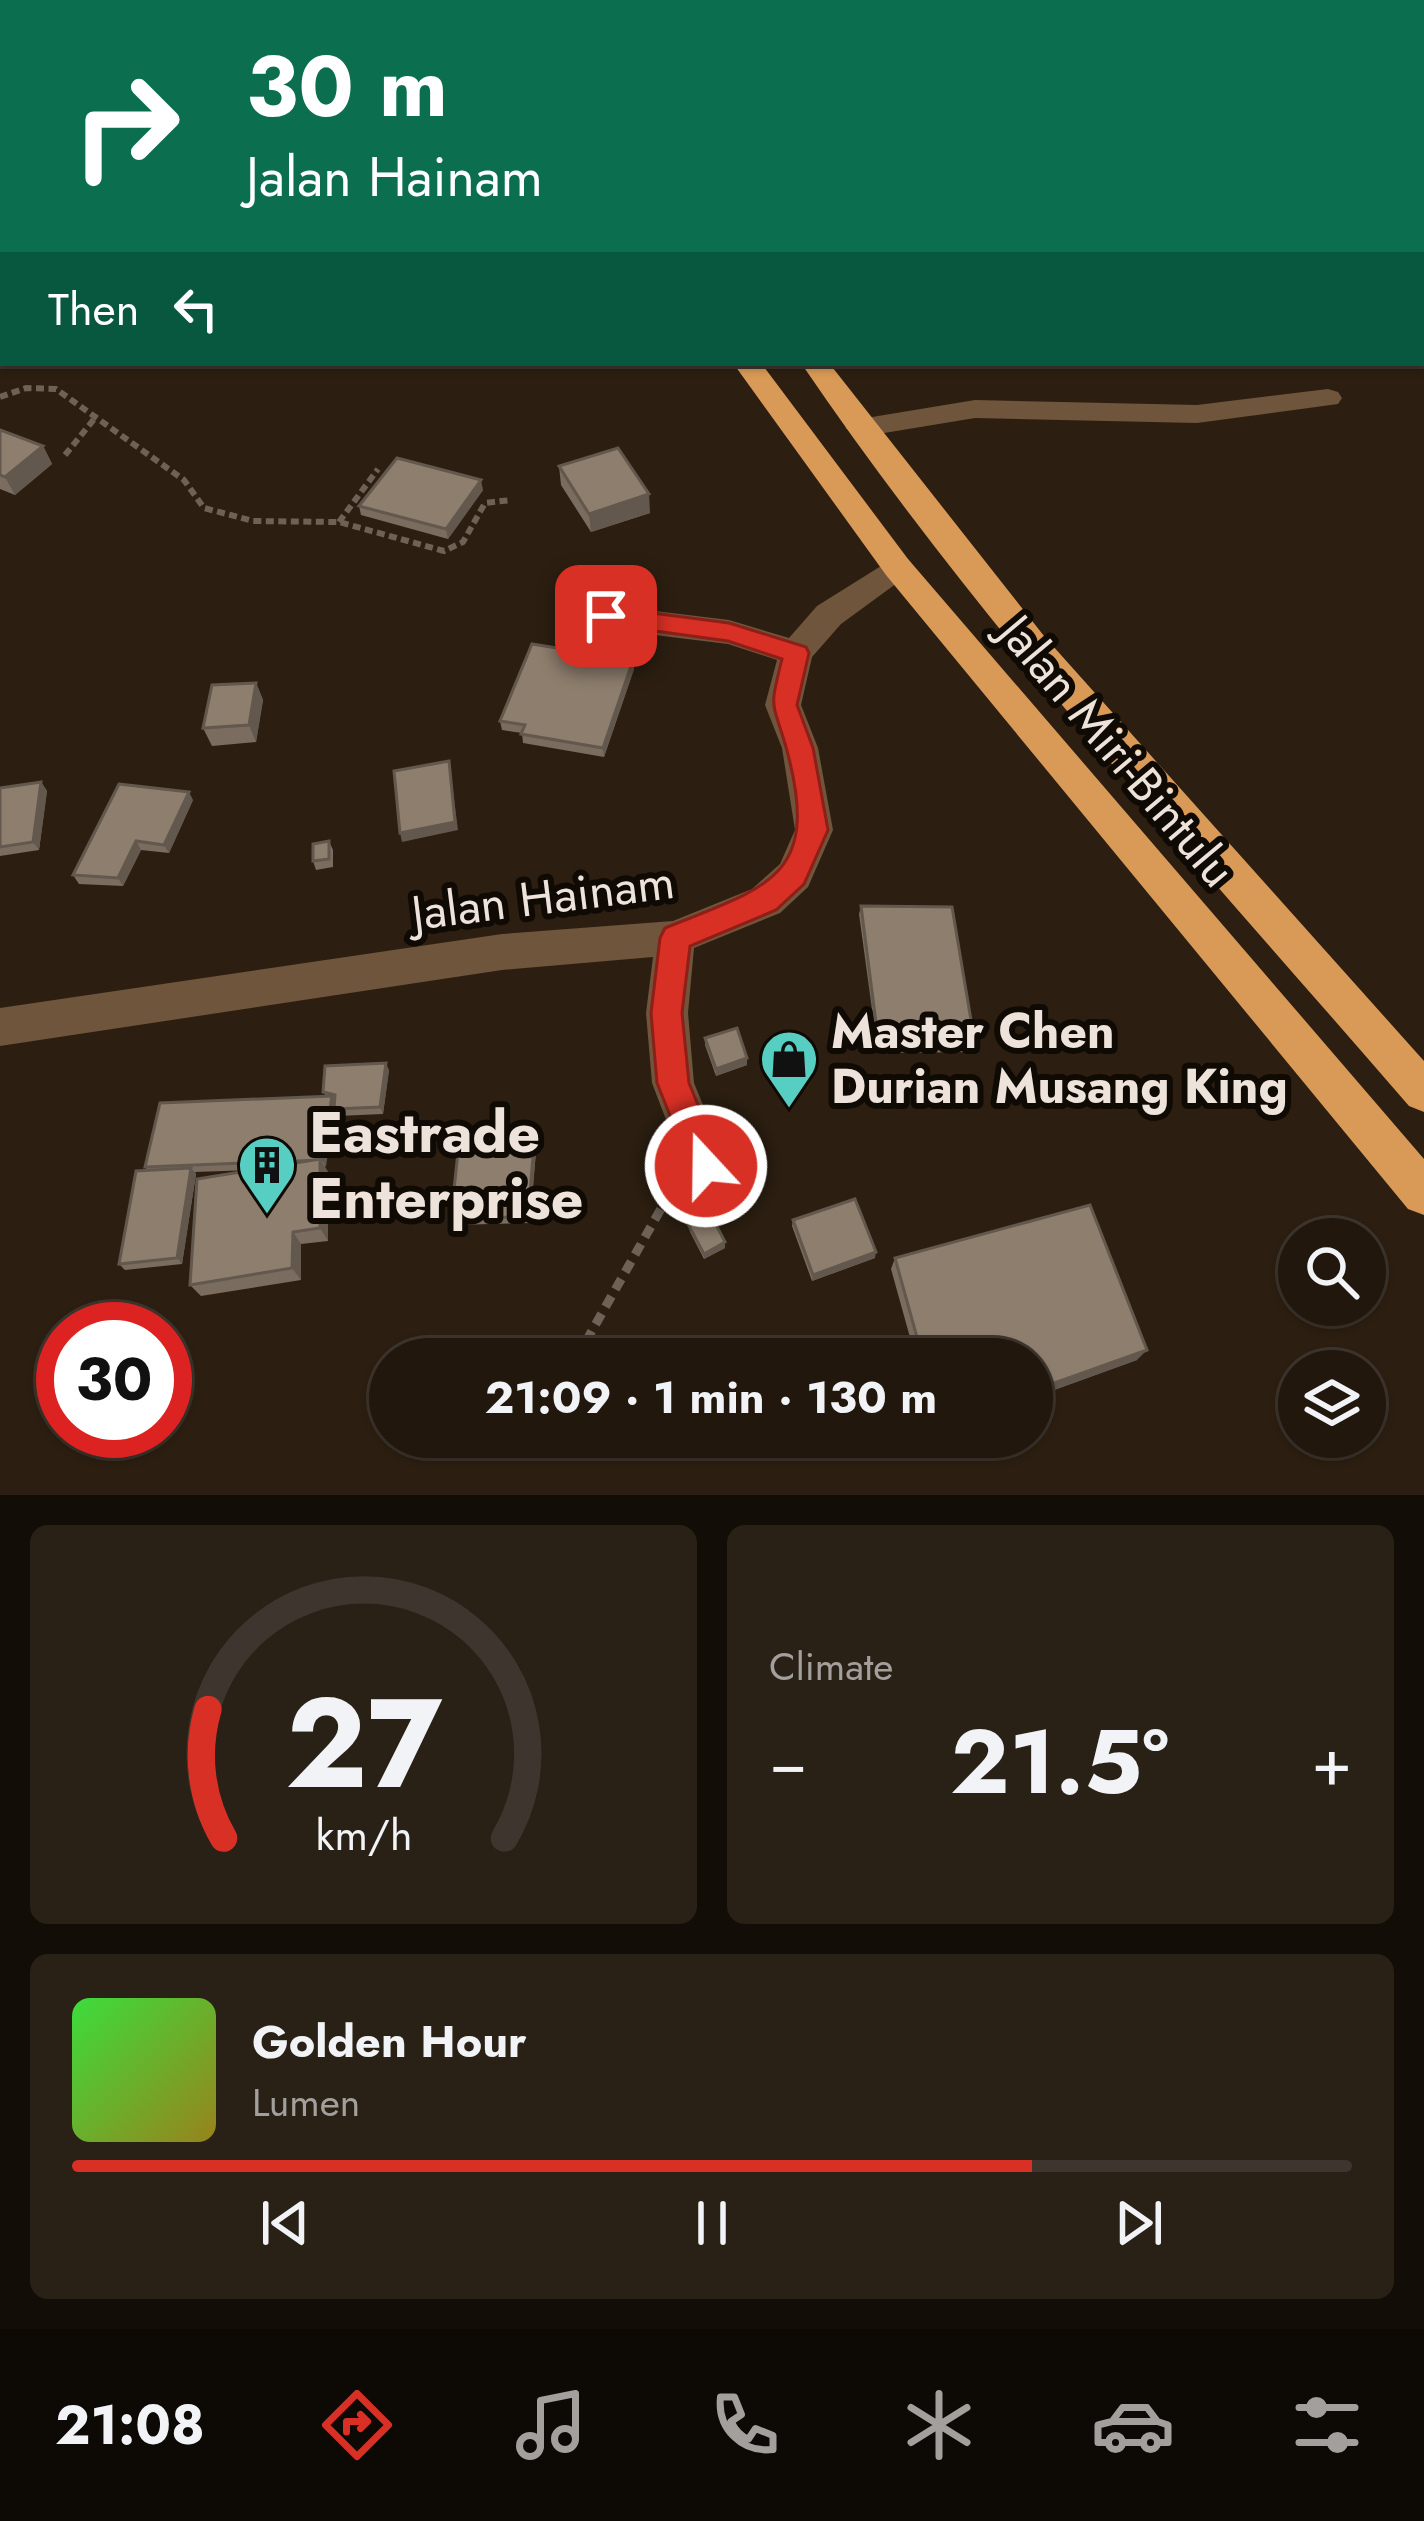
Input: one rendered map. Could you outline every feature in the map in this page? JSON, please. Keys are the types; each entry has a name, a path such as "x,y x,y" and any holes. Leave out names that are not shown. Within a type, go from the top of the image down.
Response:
{"highway":[{"name":"Jalan Miri-Bintulu","path":"750,366 897,567 1424,1192"},
{"name":"Jalan Miri-Bintulu","path":"817,366 860,428 1014,622 1424,1092"}],"street":[{"path":"860,428 975,409 1197,415 1328,398"},
{"path":"606,616 729,632 796,653 829,615 897,567"},
{"name":"Jalan Hainam","path":"0,1027 502,952 675,938 766,901 794,875 814,830 800,748 783,705 796,653"},
{"path":"675,938 667,1013 673,1083 715,1190"}],"path":[{"path":"0,397 26,388 56,389 184,480 204,508 253,520 339,522 444,551 463,542 485,503 512,500"},
{"path":"65,454 95,418"},
{"path":"339,522 378,469"},
{"path":"588,1338 698,1142"}],"building":[{"path":"0,430 43,446 5,477 0,475"},
{"path":"618,448 649,494 589,514 559,466"},
{"path":"397,458 481,480 446,529 359,506"},
{"path":"532,644 633,660 603,748 521,734 525,725 500,721"},
{"path":"256,683 249,725 203,728 212,685"},
{"path":"449,761 455,822 400,833 394,771"},
{"path":"41,782 33,842 0,847 0,788"},
{"path":"119,784 189,792 164,845 136,841 118,878 73,875"},
{"path":"329,841 329,859 313,861 313,844"},
{"path":"861,906 952,907 975,1044 879,1046"},
{"path":"737,1028 747,1058 716,1069 705,1038"},
{"path":"386,1063 380,1107 334,1109 335,1095 323,1092 325,1066"},
{"path":"332,1096 322,1160 145,1167 160,1103"},
{"path":"535,1132 528,1217 451,1218 460,1133"},
{"name":"Eastrade Enterprise","path":"320,1159 320,1228 293,1232 292,1268 190,1285 197,1179"},
{"path":"191,1168 177,1258 119,1264 136,1171"},
{"path":"855,1199 876,1252 813,1275 793,1220"},
{"path":"1090,1205 1147,1350 1053,1384 1053,1338 917,1338 895,1258"},
{"path":"711,1215 725,1242 704,1254 689,1226"}],"place":[{"name":"Master Chen Durian Musang King","path":"789,1110"},
{"name":"Eastrade Enterprise","path":"267,1216"}],"route":[{"path":"606,616 729,632 796,653 783,705 800,748 814,830 794,875 766,901 675,938 667,1013 673,1083 706,1166"}]}
